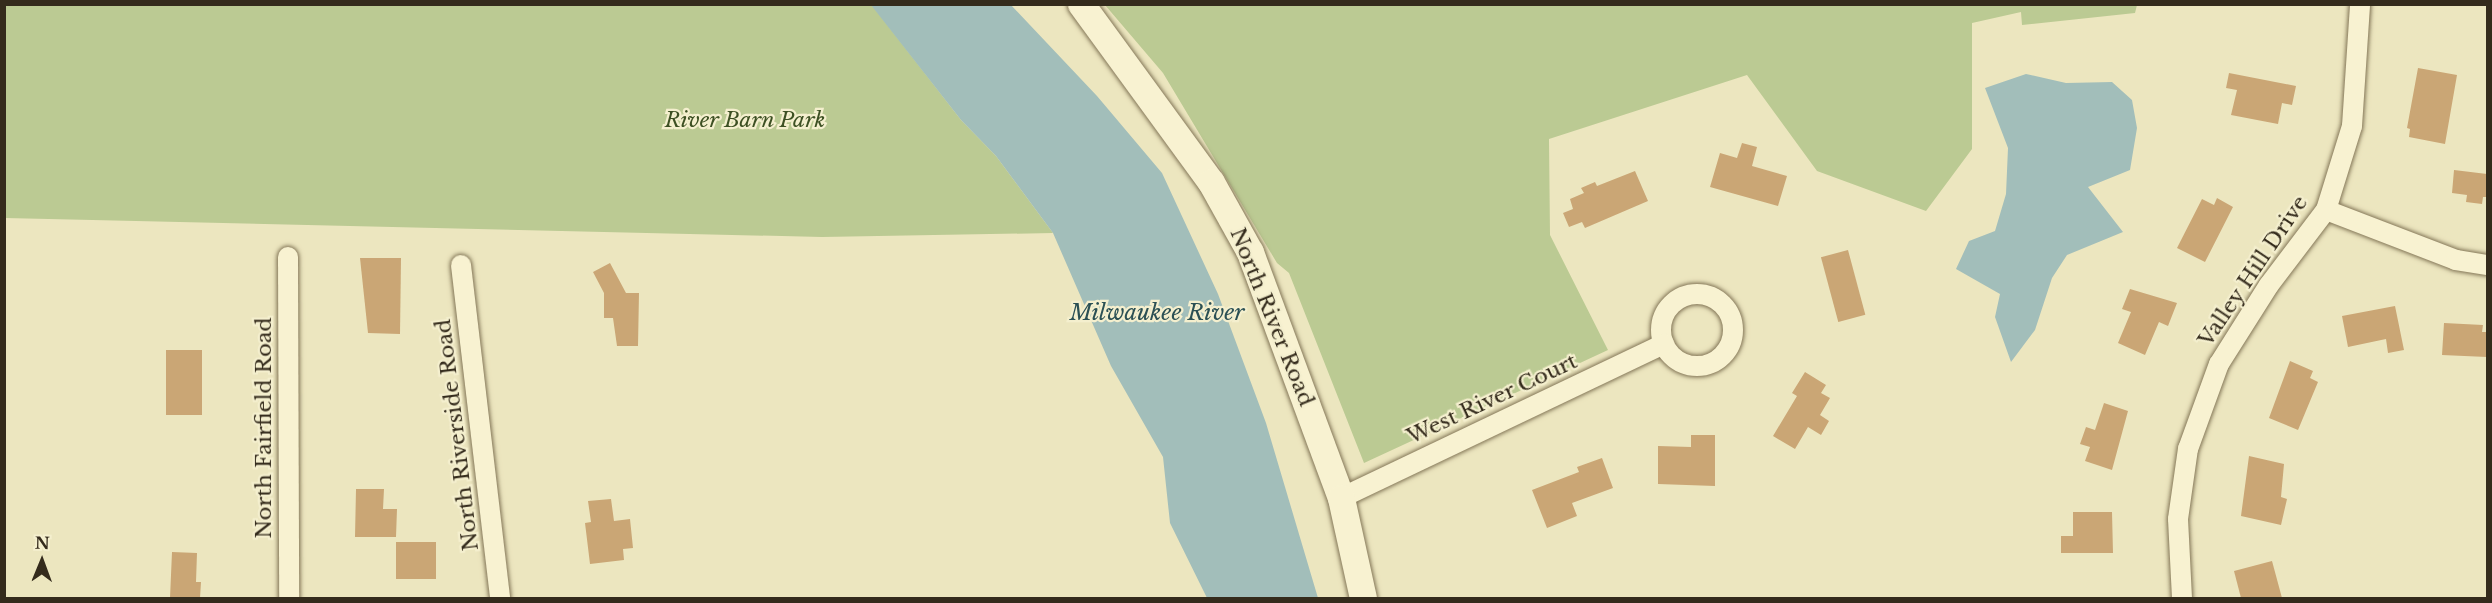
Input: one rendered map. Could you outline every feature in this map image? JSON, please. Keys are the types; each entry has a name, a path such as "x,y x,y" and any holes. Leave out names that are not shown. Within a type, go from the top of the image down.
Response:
{"street":[{"name":"North River Road","path":"1082,4 1211,182 1250,252 1341,498 1363,598"},
{"name":"Valley Hill Drive","path":"2182,598 2178,519 2188,449 2219,364 2262,295 2326,210 2352,126 2360,4"},
{"path":"2326,210 2456,260 2487,266"},
{"name":"North Fairfield Road","path":"288,257 289,598"},
{"name":"North Riverside Road","path":"461,265 500,598"},
{"name":"West River Court","path":"1341,498 1664,344"}],"green space":[{"name":"River Barn Park","path":"871,4 961,120 996,156 1053,233 822,237 5,218 5,5"},
{"path":"1105,5 2137,5 2135,13 2022,25 2021,12 1972,23 1972,149 1926,211 1817,171 1747,75 1549,139 1550,235 1608,350 1364,463 1289,273 1277,263 1163,73"}],"water":[{"name":"Milwaukee River","path":"871,5 1011,5 1097,96 1162,173 1218,294 1266,423 1318,598 1207,598 1170,523 1163,457 1111,366 1053,233 996,156 961,120"},
{"path":"2026,74 2066,83 2112,82 2132,100 2137,128 2130,170 2088,187 2123,232 2067,255 2052,278 2035,330 2011,362 1995,317 2000,294 1956,269 1969,241 1995,231 2006,194 2008,148 1985,88"}],"building":[{"path":"2418,68 2457,75 2445,144 2409,137 2410,129 2407,128"},
{"path":"2229,73 2296,86 2292,105 2282,103 2278,124 2231,115 2237,90 2226,88"},
{"path":"1742,143 1757,147 1752,166 1787,176 1778,206 1710,187 1720,153 1737,158"},
{"path":"2454,170 2487,174 2487,197 2483,197 2482,204 2466,202 2467,195 2452,193"},
{"path":"1635,171 1648,201 1585,228 1582,222 1569,227 1563,213 1573,209 1570,199 1584,193 1581,188 1595,182 1597,186"},
{"path":"2217,198 2233,207 2205,262 2177,248 2202,199 2214,205"},
{"path":"1848,250 1865,315 1838,322 1821,257"},
{"path":"360,258 401,258 400,334 368,333"},
{"path":"610,263 626,293 639,293 638,346 617,346 613,318 604,318 604,293 593,272"},
{"path":"2130,289 2177,303 2168,326 2159,322 2145,355 2118,343 2131,312 2122,309"},
{"path":"2395,306 2404,350 2388,353 2386,339 2348,347 2342,316"},
{"path":"2444,323 2483,325 2482,332 2487,332 2487,357 2442,355"},
{"path":"166,350 202,350 202,415 166,415"},
{"path":"2290,361 2313,371 2310,378 2318,382 2298,430 2269,418"},
{"path":"1805,372 1826,385 1821,393 1830,398 1820,415 1829,421 1821,435 1808,427 1795,449 1773,436 1797,396 1792,393"},
{"path":"2104,403 2128,411 2112,470 2085,461 2090,447 2080,444 2086,427 2095,430"},
{"path":"1691,435 1715,435 1715,486 1658,484 1658,446 1691,447"},
{"path":"2249,456 2284,464 2281,497 2287,499 2281,525 2241,516"},
{"path":"1602,458 1613,488 1572,503 1577,516 1547,528 1532,490 1579,472 1577,467"},
{"path":"356,489 384,489 383,509 397,509 396,537 355,537"},
{"path":"611,499 614,521 630,519 633,548 623,549 624,560 590,564 585,523 591,522 588,501"},
{"path":"2073,512 2112,512 2113,553 2061,553 2061,536 2073,536"},
{"path":"396,542 436,542 436,579 396,579"},
{"path":"172,552 197,553 196,582 201,582 200,598 170,598"},
{"path":"2272,561 2282,598 2241,598 2234,571"}]}
